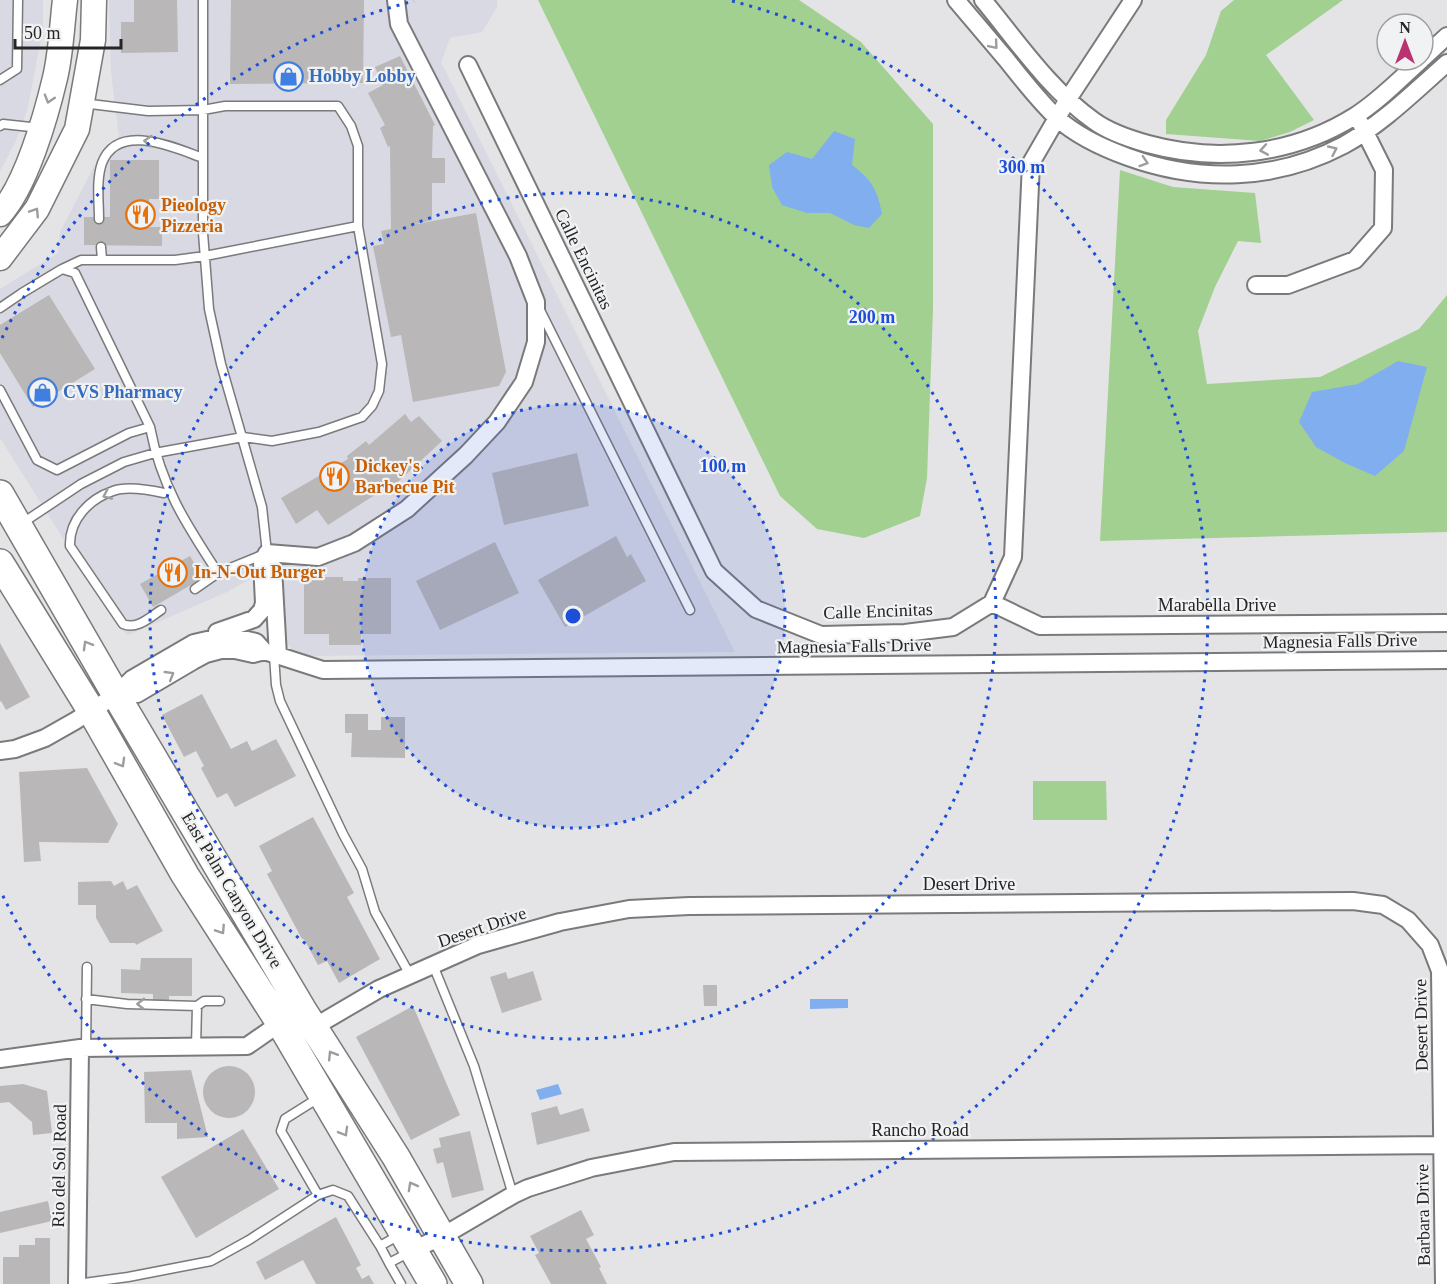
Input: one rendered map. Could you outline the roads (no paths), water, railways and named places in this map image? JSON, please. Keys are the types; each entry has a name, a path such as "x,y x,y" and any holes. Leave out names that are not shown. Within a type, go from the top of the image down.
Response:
{"main road":[{"path":"66,0 75,16 70,85 72,92 82,103"},
{"path":"0,214 9,204 33,152 56,76 66,0"},
{"path":"0,258 37,209 78,129 93,40 94,0"},
{"name":"East Palm Canyon Drive","path":"0,494 299,1020 322,1095 433,1284"},
{"name":"East Palm Canyon Drive","path":"0,563 92,712 185,875 299,1020 396,1157 469,1284"}],"street":[{"path":"267,553 318,557 354,543 407,509 466,455 497,422 524,382 536,342 536,302 518,256 399,24 396,0"},
{"path":"956,0 1057,118 1080,135 1109,151 1184,173 1218,176 1249,174 1306,163 1365,132 1447,63"},
{"path":"982,0 1042,72 1095,122 1130,138 1174,151 1214,155 1236,154 1303,141 1335,128 1356,115 1407,72"},
{"path":"992,603 1013,557 1031,163 1068,99 1133,0"},
{"path":"1435,47 1447,36"},
{"name":"Calle Encinitas","path":"468,65 714,571 756,609 821,635 905,633 953,627 992,603"},
{"path":"1256,285 1288,285 1355,260 1383,228 1384,170 1356,115"},
{"path":"203,640 218,631 258,616 264,603 262,562 267,553"},
{"path":"267,553 273,561 272,654"},
{"name":"Marabella Drive","path":"992,603 1040,626 1447,623"},
{"name":"Magnesia Falls Drive","path":"0,751 15,749 45,738 92,712 116,695 132,679 194,643 220,637 234,637 256,642 272,654"},
{"name":"Magnesia Falls Drive","path":"116,695 137,694 206,654 221,650 272,654 323,670 1447,660"},
{"name":"Desert Drive","path":"0,1059 83,1048 247,1046 299,1020 379,989 478,945 560,922 639,909 689,906 1341,901 1383,905 1408,920 1430,945 1440,971 1444,1145"},
{"name":"Rio del Sol Road","path":"77,1284 83,1048"},
{"name":"Rancho Road","path":"408,1242 441,1237 513,1195 540,1184 591,1168 674,1152 1444,1145"},
{"name":"Barbara Drive","path":"1444,1145 1444,1284"}],"lane":[{"path":"0,80 17,69 18,0"},
{"path":"195,589 218,573 267,553 262,507 221,364 209,309 205,256 203,158 203,0"},
{"path":"18,526 81,484 124,462 155,453 243,437 272,441 319,432 362,417 372,406 379,392 382,364 358,226 358,146 351,126 338,106 225,106 203,110 148,111 82,103"},
{"path":"0,126 3,124 40,128"},
{"path":"99,219 100,169 109,151 118,144 143,140 159,142 203,158"},
{"path":"0,308 62,269 81,260 175,260 358,226"},
{"path":"101,247 102,260"},
{"path":"62,269 75,273 150,427 155,453 168,490 218,573"},
{"path":"536,302 690,610"},
{"path":"0,390 37,460 57,470 129,433 150,427"},
{"path":"161,610 138,625 129,627 123,624 70,546 70,536 79,515 93,501 114,490 147,489 164,493"},
{"path":"272,654 280,701 343,834 362,868 375,912 410,975"},
{"path":"432,965 474,1066 513,1195"},
{"path":"83,1048 87,967"},
{"path":"86,999 127,1004 197,1006 204,1001 220,1001"},
{"path":"196,1047 197,1006"},
{"path":"318,1195 281,1131 285,1119 322,1095"},
{"path":"77,1284 129,1278 211,1261 249,1240 318,1195 333,1190 348,1196 401,1284"},
{"path":"380,1246 408,1242"},
{"path":"389,1263 408,1242"}],"water":[{"path":"834,131 855,139 852,165 869,180 878,198 882,214 869,228 854,225 830,213 807,213 782,205 772,187 769,165 787,152 812,159"},
{"path":"1398,361 1427,367 1404,451 1375,476 1316,447 1299,422 1312,392 1358,384"},
{"path":"810,999 848,999 848,1008 810,1009"},
{"path":"558,1084 562,1094 540,1100 536,1090"}],"place":[{"name":"Hobby Lobby","path":"288,76"},
{"name":"Pieology Pizzeria","path":"140,215"},
{"name":"CVS Pharmacy","path":"42,392"},
{"name":"Dickey's Barbecue Pit","path":"334,476"},
{"name":"In-N-Out Burger","path":"173,572"}]}
